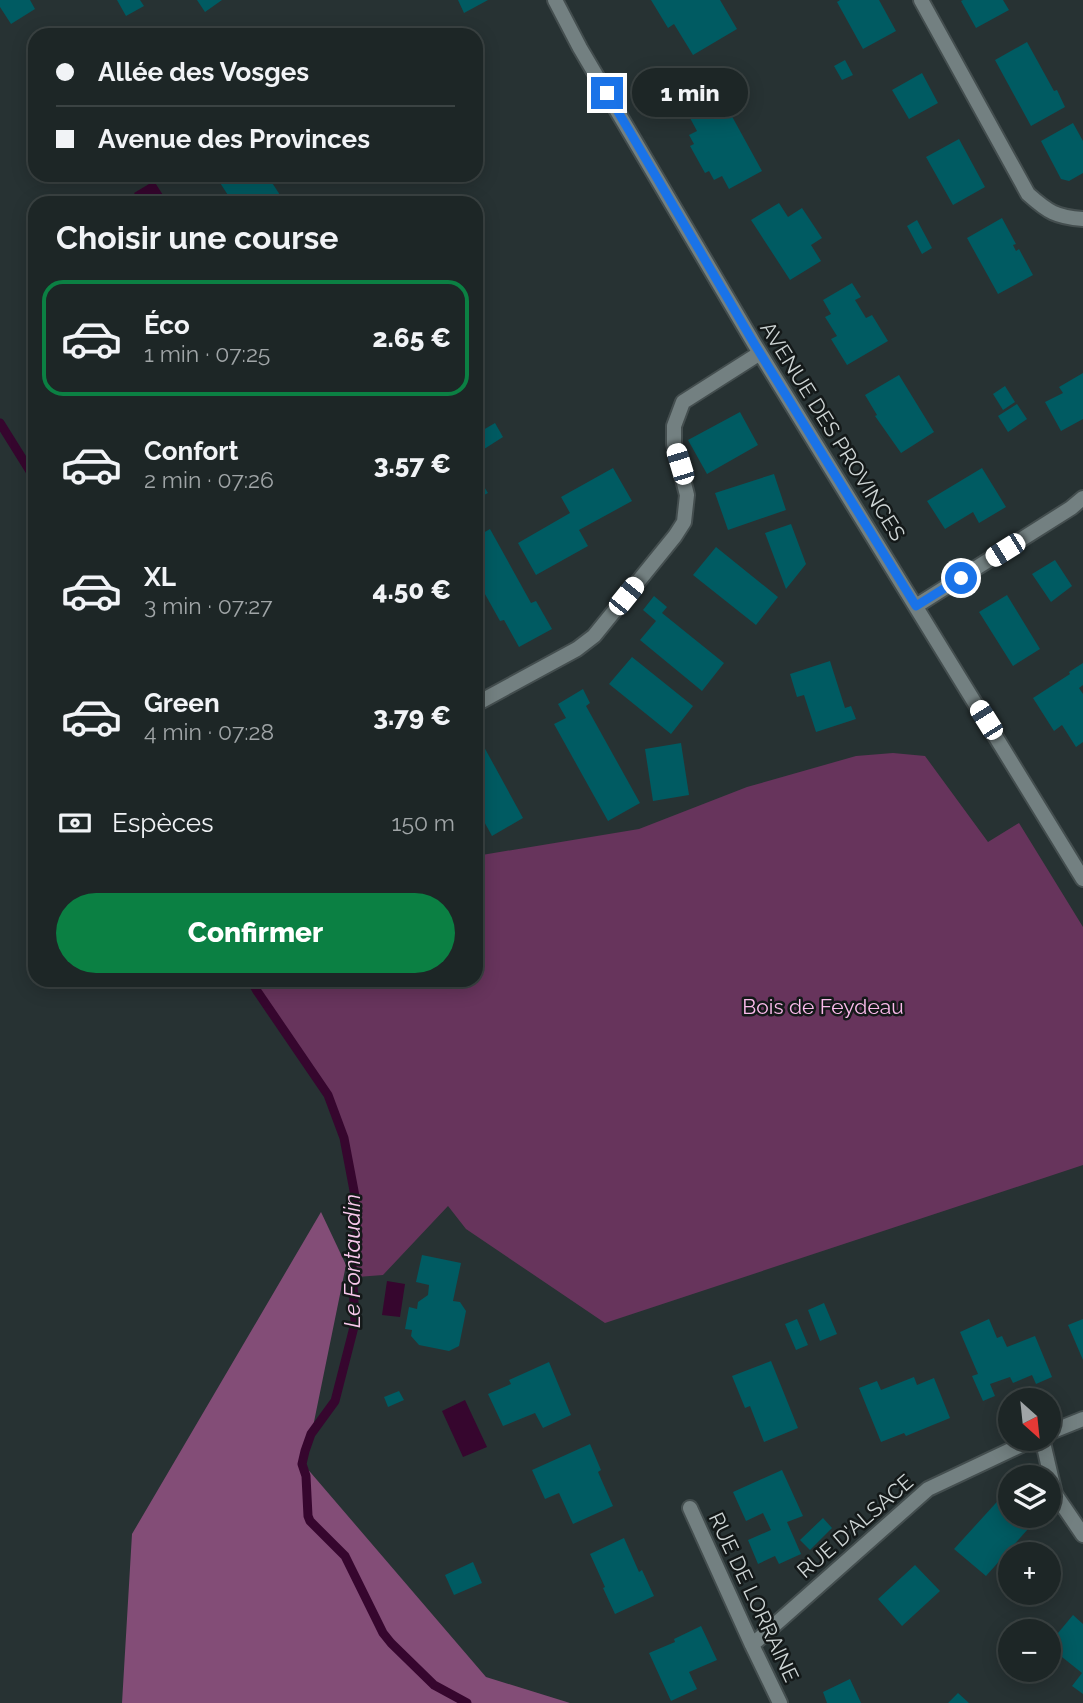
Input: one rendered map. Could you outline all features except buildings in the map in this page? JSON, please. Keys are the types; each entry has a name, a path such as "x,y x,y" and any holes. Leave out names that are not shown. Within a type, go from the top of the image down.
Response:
{"street":[{"name":"AVENUE DES PROVINCES","path":"555,0 580,48 760,353 1083,879"},
{"path":"921,0 1028,194 1046,210 1066,218 1083,219"},
{"path":"483,700 577,649 594,636 675,536 684,522 687,495 674,444 674,426 682,402 760,353"},
{"path":"916,606 1083,498"},
{"path":"1061,1428 1083,1419"},
{"name":"RUE D'ALSACE","path":"752,1645 928,1489 1008,1451"},
{"path":"1045,1451 1055,1494 1083,1535"},
{"name":"RUE DE LORRAINE","path":"690,1508 780,1703"}],"green space":[{"name":"Bois de Feydeau","path":"893,753 925,756 988,842 1019,823 1083,927 1083,1165 605,1323 466,1229 448,1206 383,1275 357,1277 354,1262 361,1239 358,1201 347,1140 327,1091 256,987 483,987 483,855 639,829 747,787 856,756"}],"shaded area":[{"path":"155,182 164,196 136,196 134,193"},
{"path":"321,1212 346,1265 305,1466 486,1677 570,1703 122,1703 132,1534"},
{"path":"387,1281 405,1284 400,1317 382,1315"},
{"path":"465,1400 487,1447 463,1457 442,1411"}],"waterway":[{"name":"Le Fontaudin","path":"0,423 28,468"},
{"name":"Le Fontaudin","path":"255,987 328,1095 344,1138 355,1196 358,1237 352,1264 355,1323 335,1401 311,1434 305,1451 302,1464 306,1476 308,1516 345,1556 383,1633 391,1643 434,1685 467,1703"}],"route":[{"path":"607,93 755,345 916,606 961,578"}]}
